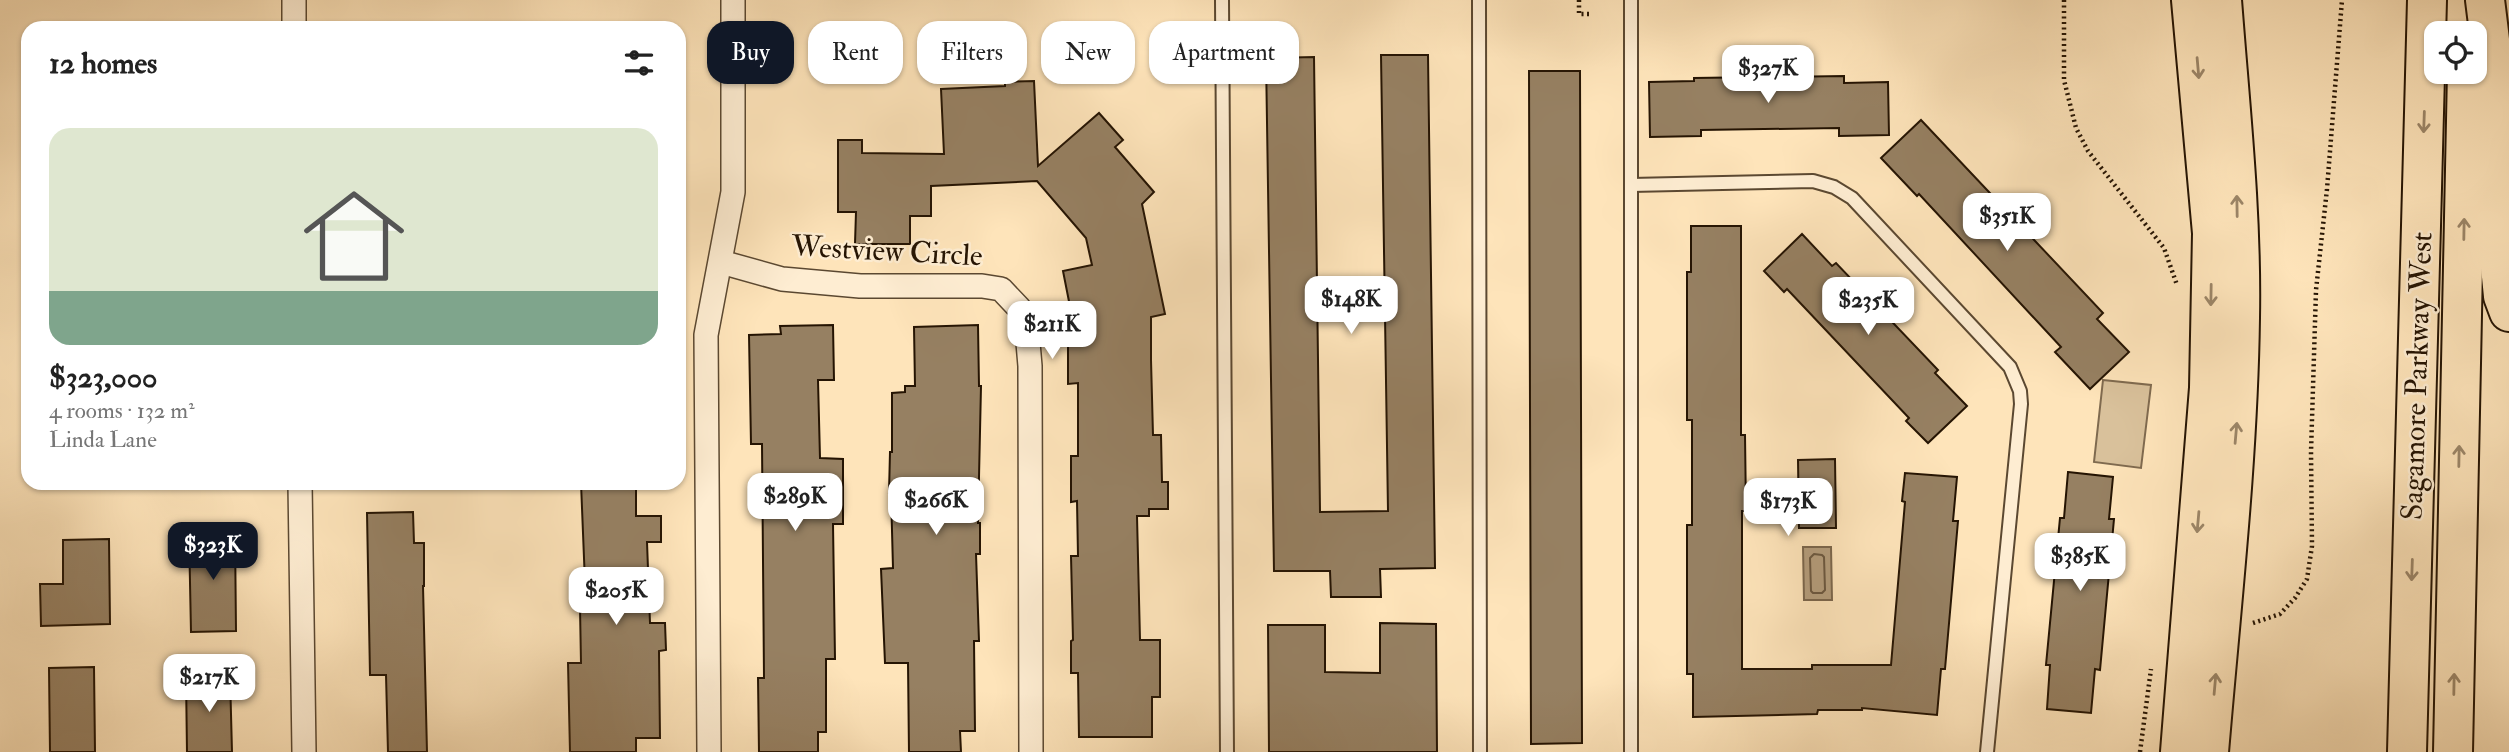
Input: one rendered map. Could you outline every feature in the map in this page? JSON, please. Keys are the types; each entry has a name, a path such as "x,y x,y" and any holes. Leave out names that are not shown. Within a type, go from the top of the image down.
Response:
{"highway":[{"path":"2180,752 2209,388 2212,233 2190,0"},
{"path":"2209,752 2237,425 2240,316 2237,174 2222,0"},
{"name":"Sagamore Parkway West","path":"2407,752 2427,0"},
{"path":"2468,21 2469,0"},
{"path":"2485,0 2500,120 2500,266 2503,296 2509,312"},
{"name":"Sagamore Parkway West","path":"2453,752 2468,84"}],"street":[{"path":"293,0 294,21"},
{"path":"709,752 706,335 733,192 733,0"},
{"name":"Westview Circle","path":"721,262 782,279 860,286 982,286 1001,289 1018,308 1027,331 1030,366 1031,752"},
{"path":"300,490 304,752"}],"lane":[{"path":"1222,0 1227,752"},
{"path":"1479,0 1480,752"},
{"path":"1631,0 1631,752"},
{"path":"1631,185 1813,181 1834,187 1852,198 2010,367 2020,391 2021,404 1987,752"}],"path":[{"path":"1579,0 1580,14 1589,14"},
{"path":"2064,0 2064,80 2076,128 2088,151 2164,248 2180,293"},
{"path":"2247,624 2258,623 2280,614 2295,598 2307,579 2312,546 2311,452 2316,290 2342,0"},
{"path":"2140,752 2152,661"}],"shaded area":[{"path":"2103,380 2151,385 2141,468 2094,462"}],"water":[{"path":"1803,547 1831,547 1832,600 1804,600"}],"building":[{"path":"1381,55 1428,55 1435,568 1380,569 1381,597 1331,597 1330,571 1274,571 1266,84 1299,84 1299,57 1314,57 1320,512 1388,511"},
{"path":"1529,71 1580,71 1582,743 1531,744"},
{"path":"1844,76 1844,83 1888,82 1889,135 1839,136 1839,128 1701,130 1701,136 1650,137 1649,82 1694,81 1694,78"},
{"path":"1027,81 1034,81 1038,166 1099,113 1123,140 1115,147 1154,192 1142,204 1165,314 1151,317 1151,360 1153,435 1161,435 1162,482 1168,482 1168,509 1149,509 1149,516 1137,516 1140,640 1160,640 1160,697 1152,697 1152,737 1079,737 1078,673 1071,673 1071,556 1078,556 1077,501 1071,502 1071,456 1078,456 1078,383 1068,384 1068,338 1076,337 1063,271 1092,265 1086,238 1037,181 931,186 931,216 910,216 910,244 855,244 856,212 838,212 838,140 862,140 862,153 944,154 941,89 1005,86 1027,84"},
{"path":"1921,120 2103,313 2097,319 2129,352 2090,389 2055,352 2061,347 1919,194 1917,196 1881,158"},
{"path":"1691,226 1741,226 1741,435 1745,435 1746,511 1742,511 1742,669 1812,669 1812,665 1891,665 1905,502 1902,501 1905,473 1957,477 1953,521 1958,521 1945,669 1941,669 1937,715 1862,708 1818,710 1817,714 1693,717 1693,674 1687,674 1687,525 1692,525 1692,420 1687,420 1687,272 1691,272"},
{"path":"1802,234 1832,266 1836,263 1938,370 1935,373 1967,406 1928,443 1906,421 1909,418 1787,289 1784,292 1764,271"},
{"path":"833,325 834,380 818,380 820,458 843,459 843,524 833,524 835,659 826,659 826,732 818,732 818,752 759,752 758,678 764,678 762,444 751,444 749,335 781,334 780,326"},
{"path":"978,325 981,386 978,523 980,554 976,554 979,641 974,641 975,731 960,731 961,752 909,752 908,663 885,663 881,569 893,568 889,493 892,393 905,392 905,386 915,386 914,327"},
{"path":"1835,459 1836,528 1799,528 1798,460"},
{"path":"2068,472 2113,477 2109,519 2114,519 2100,670 2095,669 2091,713 2047,709 2050,665 2046,665 2060,518 2064,518"},
{"path":"581,490 636,490 636,516 661,516 661,542 647,542 650,623 665,623 666,650 659,651 660,738 636,738 636,752 570,752 568,663 581,663 580,608 586,608"},
{"path":"413,512 414,543 424,543 427,752 388,752 386,675 370,675 367,513"},
{"path":"235,532 236,631 191,632 189,533"},
{"path":"109,539 110,624 41,626 40,584 63,584 63,540"},
{"path":"1380,623 1436,624 1437,752 1269,752 1268,625 1325,625 1325,672 1380,673"},
{"path":"94,667 95,752 50,752 49,668"},
{"path":"230,676 232,752 187,752 186,677"}]}
